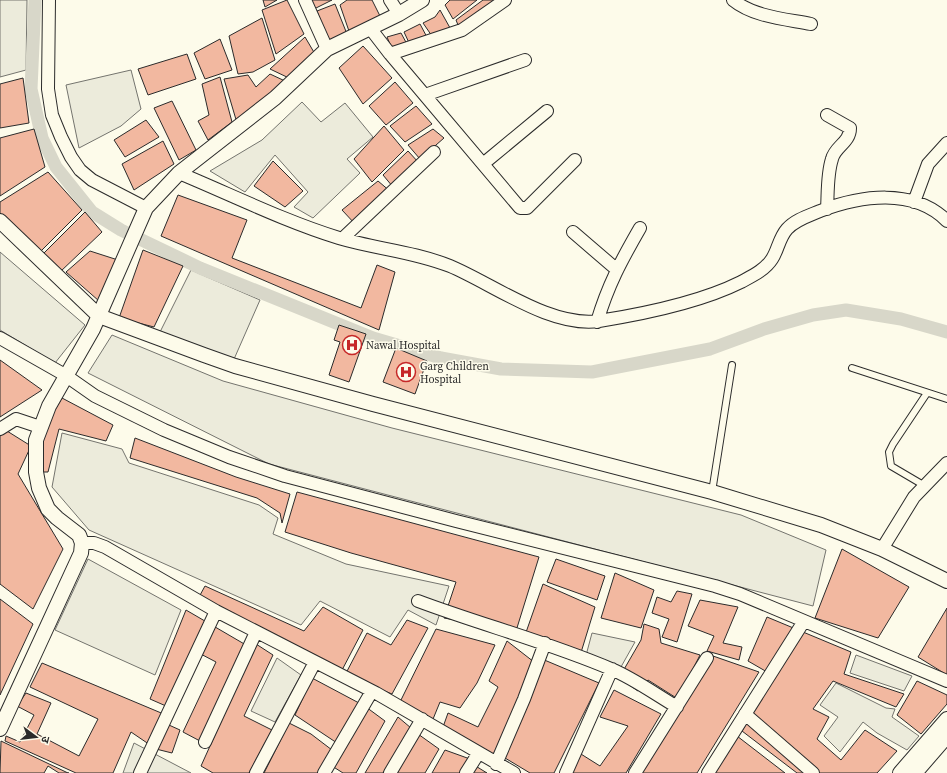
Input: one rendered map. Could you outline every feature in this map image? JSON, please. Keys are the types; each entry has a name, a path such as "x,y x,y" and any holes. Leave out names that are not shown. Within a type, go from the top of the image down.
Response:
{"street":[{"path":"49,0 48,89 52,115 61,137 71,157 80,170 92,180 146,208"},
{"path":"305,0 327,49"},
{"path":"390,0 399,14"},
{"path":"0,729 81,553 82,543 79,535 48,509 39,488 35,453 36,440 40,427 65,375 99,316 133,233 146,208 179,172 275,98 327,49 399,14 422,0"},
{"path":"390,54 462,30 505,0"},
{"path":"733,0 747,8 770,17 811,24"},
{"path":"370,28 390,54 518,206 523,208 530,205 575,160"},
{"path":"425,95 525,60"},
{"path":"483,164 547,112"},
{"path":"827,115 850,128 848,140 836,151 832,159 827,209"},
{"path":"914,202 928,164 947,143"},
{"path":"342,239 434,152"},
{"path":"179,172 297,224 342,239 411,253 450,266 541,311 568,320 597,322 685,303 740,282 763,269 772,259 780,238 788,228 802,219 849,201 870,198 899,199 914,202 938,212 947,221"},
{"path":"0,221 99,316 235,366 373,404 712,492 821,525 882,549 947,581"},
{"path":"597,322 606,292 616,269 640,228"},
{"path":"573,232 616,269"},
{"path":"0,338 65,375 102,400 164,430 236,459 285,476 456,521 715,586 740,594 947,681"},
{"path":"0,429 16,420 40,427"},
{"path":"882,549 914,497 947,463"},
{"path":"82,543 94,543 105,547 216,611 372,691 422,719 478,754 514,773"},
{"path":"418,601 470,620 545,643 612,669 677,707"},
{"path":"140,773 216,611"},
{"path":"708,773 804,621"},
{"path":"206,742 256,632"},
{"path":"496,764 524,699 545,643"},
{"path":"636,773 707,658"},
{"path":"256,773 315,662"},
{"path":"566,773 612,669"},
{"path":"324,773 372,691"},
{"path":"745,714 812,773"},
{"path":"390,773 422,719"},
{"path":"900,773 947,719"},
{"path":"915,773 947,736"},
{"path":"466,773 478,754"}],"lane":[{"path":"712,492 732,365"},
{"path":"852,368 947,399"},
{"path":"925,486 891,466 889,452 927,393"}],"shaded area":[{"path":"0,0 27,0 26,70 0,77"},
{"path":"131,70 141,109 121,126 79,148 66,85"},
{"path":"302,102 321,122 345,103 373,137 347,159 360,173 313,218 294,207 308,192 275,155 245,192 210,171 262,140"},
{"path":"0,252 85,325 55,363 0,330"},
{"path":"191,270 260,300 231,366 159,334"},
{"path":"112,335 223,381 392,428 741,515 826,550 813,606 269,464 88,373"},
{"path":"62,433 122,449 129,463 259,505 278,518 273,534 346,564 449,586 436,625 408,610 390,637 320,601 301,625 89,530 52,487"},
{"path":"88,559 181,610 155,675 55,630"},
{"path":"592,633 635,642 617,674 584,663"},
{"path":"856,655 912,676 904,691 850,673"},
{"path":"277,658 301,675 275,722 251,711"},
{"path":"836,683 886,708 895,709 892,717 919,736 907,750 877,733 863,722 840,752 824,736 838,717 820,705"},
{"path":"134,743 191,773 123,773"}],"building":[{"path":"263,0 277,0 265,7"},
{"path":"287,0 304,34 276,54 262,10"},
{"path":"309,0 332,0 312,10"},
{"path":"347,0 372,0 382,20 351,37 340,5"},
{"path":"450,0 477,0 453,19 445,5"},
{"path":"483,0 493,0 495,3 460,30 456,20"},
{"path":"335,4 347,34 329,46 317,11"},
{"path":"440,10 454,35 434,39 423,23 435,17"},
{"path":"262,18 275,60 253,72 238,74 229,36"},
{"path":"420,24 429,41 411,47 404,32"},
{"path":"401,33 408,46 393,51 387,37"},
{"path":"305,37 315,54 291,79 270,69"},
{"path":"220,39 232,70 205,79 194,53"},
{"path":"363,46 392,78 363,104 339,68"},
{"path":"187,54 196,79 148,95 138,69"},
{"path":"270,74 285,81 237,123 224,79 248,75 256,87"},
{"path":"220,77 232,122 208,140 198,121 209,115 202,84"},
{"path":"23,78 29,123 0,128 0,84"},
{"path":"395,82 413,103 386,125 369,106"},
{"path":"172,101 196,150 179,160 154,108"},
{"path":"416,106 432,124 405,142 390,126"},
{"path":"146,120 159,137 125,157 114,140"},
{"path":"384,126 404,150 372,182 354,159"},
{"path":"34,129 45,167 0,196 0,138"},
{"path":"433,129 444,138 420,159 408,145"},
{"path":"163,141 174,164 134,190 122,164"},
{"path":"408,151 419,163 393,187 383,175"},
{"path":"273,161 303,191 285,207 254,186"},
{"path":"48,172 82,210 39,253 0,213 0,202"},
{"path":"378,181 391,192 356,225 342,210"},
{"path":"178,195 247,220 232,258 361,308 377,265 395,272 379,330 161,236"},
{"path":"85,212 102,232 60,272 43,254"},
{"path":"143,250 183,266 154,327 119,318"},
{"path":"90,251 118,260 99,301 66,272"},
{"path":"339,325 366,334 349,382 329,375 340,342 334,340"},
{"path":"396,348 427,361 415,394 383,382"},
{"path":"0,360 42,390 0,417"},
{"path":"62,398 113,425 106,441 59,429 48,472 40,472 42,431"},
{"path":"7,431 31,446 18,474 63,549 33,609 0,584 0,436"},
{"path":"135,438 236,477 290,494 282,523 280,513 257,498 130,458"},
{"path":"297,492 539,557 516,631 444,618 456,582 351,553 285,532"},
{"path":"842,549 909,587 878,638 815,618"},
{"path":"556,559 605,576 597,600 547,582"},
{"path":"615,573 654,590 641,628 601,618"},
{"path":"543,584 595,607 579,659 524,638"},
{"path":"205,586 304,631 323,607 363,630 341,672 199,597"},
{"path":"677,591 692,594 677,642 662,637 669,619 652,613 657,597 671,602"},
{"path":"0,599 33,624 0,695"},
{"path":"700,600 738,607 723,643 742,647 739,660 707,651 714,636 688,626"},
{"path":"947,608 947,675 918,657"},
{"path":"186,610 246,645 200,741 183,732 216,662 195,651 166,706 150,699"},
{"path":"767,617 851,652 844,674 904,694 896,707 833,681 813,709 829,717 817,739 841,760 865,730 897,751 877,773 797,773 742,731 774,676 748,661"},
{"path":"407,620 428,628 392,694 345,675 367,633 391,645"},
{"path":"644,624 659,629 661,643 700,655 678,699 648,680 638,691 619,678 641,640"},
{"path":"436,629 495,645 477,683 460,708 440,702 431,724 400,702"},
{"path":"507,641 534,662 494,756 443,727 448,713 478,727 498,687 489,681"},
{"path":"256,644 273,655 244,716 272,730 249,773 213,773 201,766"},
{"path":"713,656 759,672 697,773 638,773"},
{"path":"542,659 599,683 554,773 530,773 505,758"},
{"path":"42,663 166,715 160,721 180,730 172,753 156,749 131,732 113,773 76,773 5,741 6,736 20,742 34,715 17,706 26,693 51,703 37,734 79,756 98,719 30,687"},
{"path":"312,678 359,703 337,743 295,715"},
{"path":"917,681 947,695 947,704 921,734 897,715"},
{"path":"614,690 661,714 626,773 562,773 573,749 600,766 628,726 600,717"},
{"path":"366,707 385,721 356,773 343,773 332,766"},
{"path":"398,717 411,728 383,773 365,773"},
{"path":"289,723 311,734 332,750 318,773 264,773"},
{"path":"418,734 439,749 425,773 395,773"},
{"path":"737,736 785,773 713,773"},
{"path":"1,741 68,773 59,773 48,766 44,773 0,773"},
{"path":"445,750 470,759 462,773 432,773"},
{"path":"474,765 487,773 469,773"}],"waterway":[{"path":"35,0 31,89 42,138 56,167 92,212 121,230 200,268 373,338 441,358 501,369 592,372 710,349 764,329 813,315 846,310 901,319 947,332"}],"place":[{"name":"Nawal Hospital","path":"352,345"},
{"name":"Garg Children Hospital","path":"406,372"}]}
